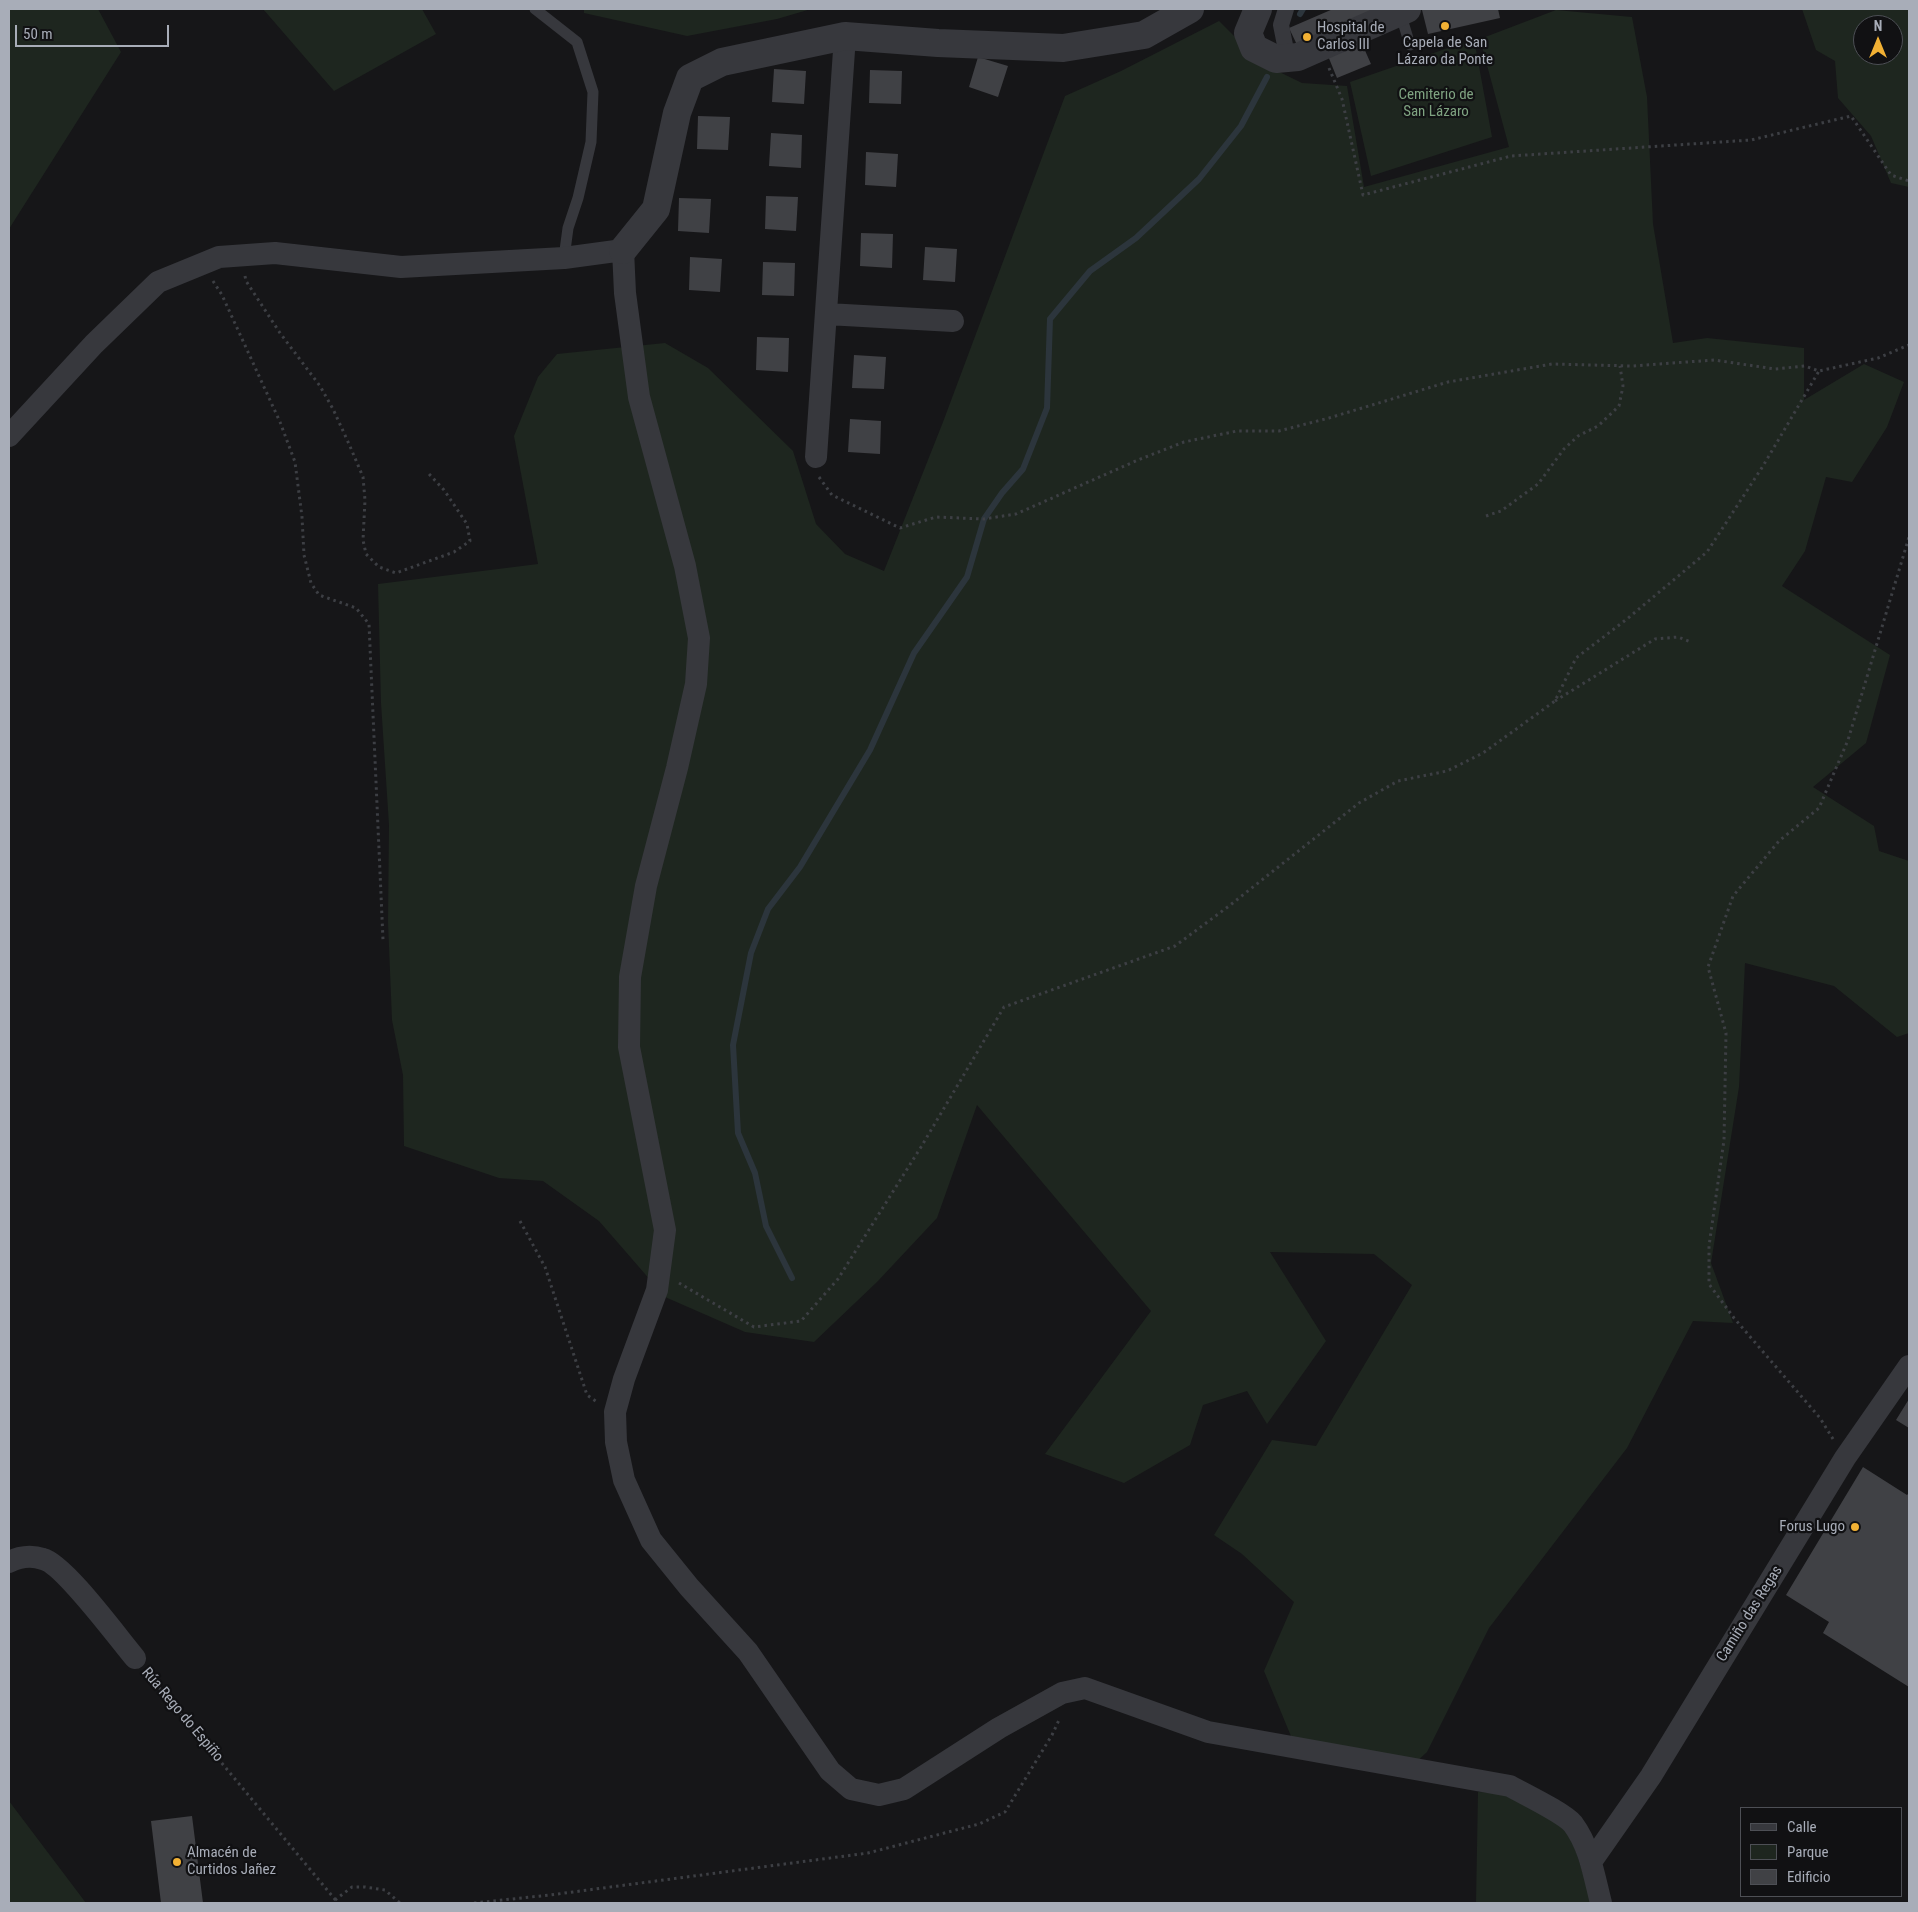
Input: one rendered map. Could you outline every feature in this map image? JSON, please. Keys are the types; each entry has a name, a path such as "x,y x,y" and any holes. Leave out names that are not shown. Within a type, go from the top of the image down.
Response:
{"street":[{"path":"9,436 94,344 158,282 218,257 275,253 401,267 564,258 622,250 656,209 677,114 690,78 722,62 845,36 938,43 1063,48 1144,36 1190,9"},
{"path":"1258,9 1248,33 1254,48 1269,57 1290,58 1298,57 1403,10"},
{"path":"1286,9 1281,25 1286,50 1290,58"},
{"path":"816,457 845,36"},
{"path":"622,250 625,293 639,397 685,566 699,638 696,684 677,768 646,886 630,977 629,1047 665,1230 657,1290 624,1379 615,1412 616,1442 624,1480 652,1540 689,1587 748,1652 830,1771 851,1789 879,1795 904,1789 999,1728 1062,1693 1085,1688 1208,1732 1510,1786 1572,1822 1591,1862 1601,1903"},
{"path":"827,314 953,321"},
{"name":"Camiño das Regas","path":"1591,1862 1651,1776 1845,1458 1909,1366"},
{"name":"Rúa Rego do Espiño","path":"9,1562 21,1557 44,1559 69,1578 135,1658"}],"lane":[{"path":"535,9 577,42 593,92 591,142 578,198 568,228 564,258"},
{"path":"1403,10 1410,45"}],"path":[{"path":"1321,47 1342,100 1363,195 1511,156 1751,140 1851,116 1891,175 1909,180"},
{"path":"240,256 246,280 280,333 320,386 333,409 363,477 363,540 366,554 379,567 396,572 454,552 470,541 467,524 444,490 429,474"},
{"path":"201,264 222,295 280,422 295,462 302,517 304,555 310,584 319,595 356,608 369,624 383,940"},
{"path":"816,457 815,472 832,495 900,528 936,517 984,520 1016,514 1138,460 1184,442 1237,432 1279,431 1448,382 1552,364 1620,366 1714,360 1774,369 1805,366 1819,371 1878,358 1909,345"},
{"path":"1486,516 1501,511 1538,484 1564,449 1578,436 1598,426 1619,406 1623,386 1620,366"},
{"path":"1555,701 1576,658 1627,619 1707,552 1764,466 1819,371"},
{"path":"1845,1458 1820,1418 1734,1318 1709,1284 1709,1246 1724,1140 1726,1033 1708,967 1733,896 1779,840 1819,808 1848,740 1909,537"},
{"path":"660,1271 754,1327 801,1321 838,1279 1004,1007 1175,946 1360,803 1398,781 1447,771 1483,753 1555,701 1656,639 1678,637 1691,642"},
{"path":"520,1221 545,1267 587,1395 615,1412"},
{"name":"Rúa Rego do Espiño","path":"135,1658 336,1902"},
{"path":"474,1903 550,1896 868,1853 979,1824 1005,1812 1052,1735 1074,1691"},
{"path":"336,1902 352,1887 365,1887 385,1890 400,1903"}],"green space":[{"path":"9,9 98,9 121,52 9,229"},
{"path":"263,9 422,9 436,34 334,91"},
{"path":"584,9 811,9 777,19 687,36 584,13"},
{"path":"1802,9 1909,9 1909,187 1891,183 1871,136 1838,98 1835,61 1816,50"},
{"path":"1556,10 1632,17 1647,97 1653,224 1673,343 1707,338 1804,348 1804,400 1864,364 1904,382 1887,427 1852,482 1826,477 1805,551 1782,586 1890,655 1866,743 1813,787 1874,826 1879,851 1909,861 1909,1033 1897,1037 1834,986 1745,963 1739,1087 1711,1263 1733,1323 1693,1321 1627,1448 1489,1628 1427,1752 1402,1775 1293,1741 1264,1671 1294,1602 1242,1554 1214,1535 1272,1440 1316,1446 1412,1285 1374,1254 1270,1252 1326,1341 1267,1424 1247,1391 1203,1405 1190,1445 1124,1483 1045,1454 1151,1311 977,1105 937,1218 877,1282 814,1342 745,1332 665,1297 599,1221 543,1181 499,1178 404,1146 403,1075 392,1020 388,922 389,825 381,703 378,584 538,564 514,436 538,377 557,354 665,343 708,368 793,451 816,524 845,554 884,571 943,422 1065,96 1121,71 1219,21 1261,63 1302,83 1347,86 1364,187 1509,147 1480,39"},
{"name":"Cemiterio de San Lázaro","path":"1474,39 1492,137 1371,176 1350,82"},
{"path":"1478,1792 1506,1793 1566,1822 1593,1903 1476,1903"},
{"path":"9,1801 86,1903 9,1903"}],"building":[{"name":"Hospital de Carlos III","path":"1333,9 1387,9 1298,47 1289,28"},
{"name":"Capela de San Lázaro da Ponte","path":"1498,9 1500,18 1428,34 1422,10"},
{"path":"1359,37 1371,64 1337,78 1326,51"},
{"path":"978,57 1008,66 998,97 969,87"},
{"path":"774,69 806,71 804,104 772,102"},
{"path":"870,70 902,71 901,104 869,103"},
{"path":"698,116 730,117 728,150 697,149"},
{"path":"771,133 802,135 801,168 769,166"},
{"path":"866,152 898,154 896,187 865,185"},
{"path":"766,196 798,197 796,231 765,229"},
{"path":"679,198 711,199 709,233 678,231"},
{"path":"861,233 893,234 892,268 860,266"},
{"path":"925,247 957,249 955,282 923,280"},
{"path":"690,257 722,259 720,292 689,290"},
{"path":"763,262 795,263 794,296 762,295"},
{"path":"757,337 789,338 788,372 756,370"},
{"path":"854,355 886,357 884,389 852,388"},
{"path":"850,419 881,421 880,454 848,452"},
{"path":"1909,1399 1909,1428 1896,1420"},
{"path":"1863,1467 1907,1495 1909,1493 1909,1687 1823,1633 1829,1622 1786,1595"},
{"name":"Almacén de Curtidos Jañez","path":"192,1816 203,1903 161,1903 151,1821"}],"waterway":[{"path":"1300,14 1303,9"},
{"path":"792,1278 766,1226 755,1173 738,1133 733,1045 751,953 768,909 800,867 870,750 914,653 967,577 984,519 1002,493 1023,469 1047,408 1050,319 1090,271 1136,238 1199,179 1241,126 1267,77"}],"place":[{"name":"Capela de San Lázaro da Ponte","path":"1445,26"},
{"name":"Hospital de Carlos III","path":"1307,37"},
{"name":"Forus Lugo","path":"1855,1527"},
{"name":"Almacén de Curtidos Jañez","path":"177,1862"}]}
